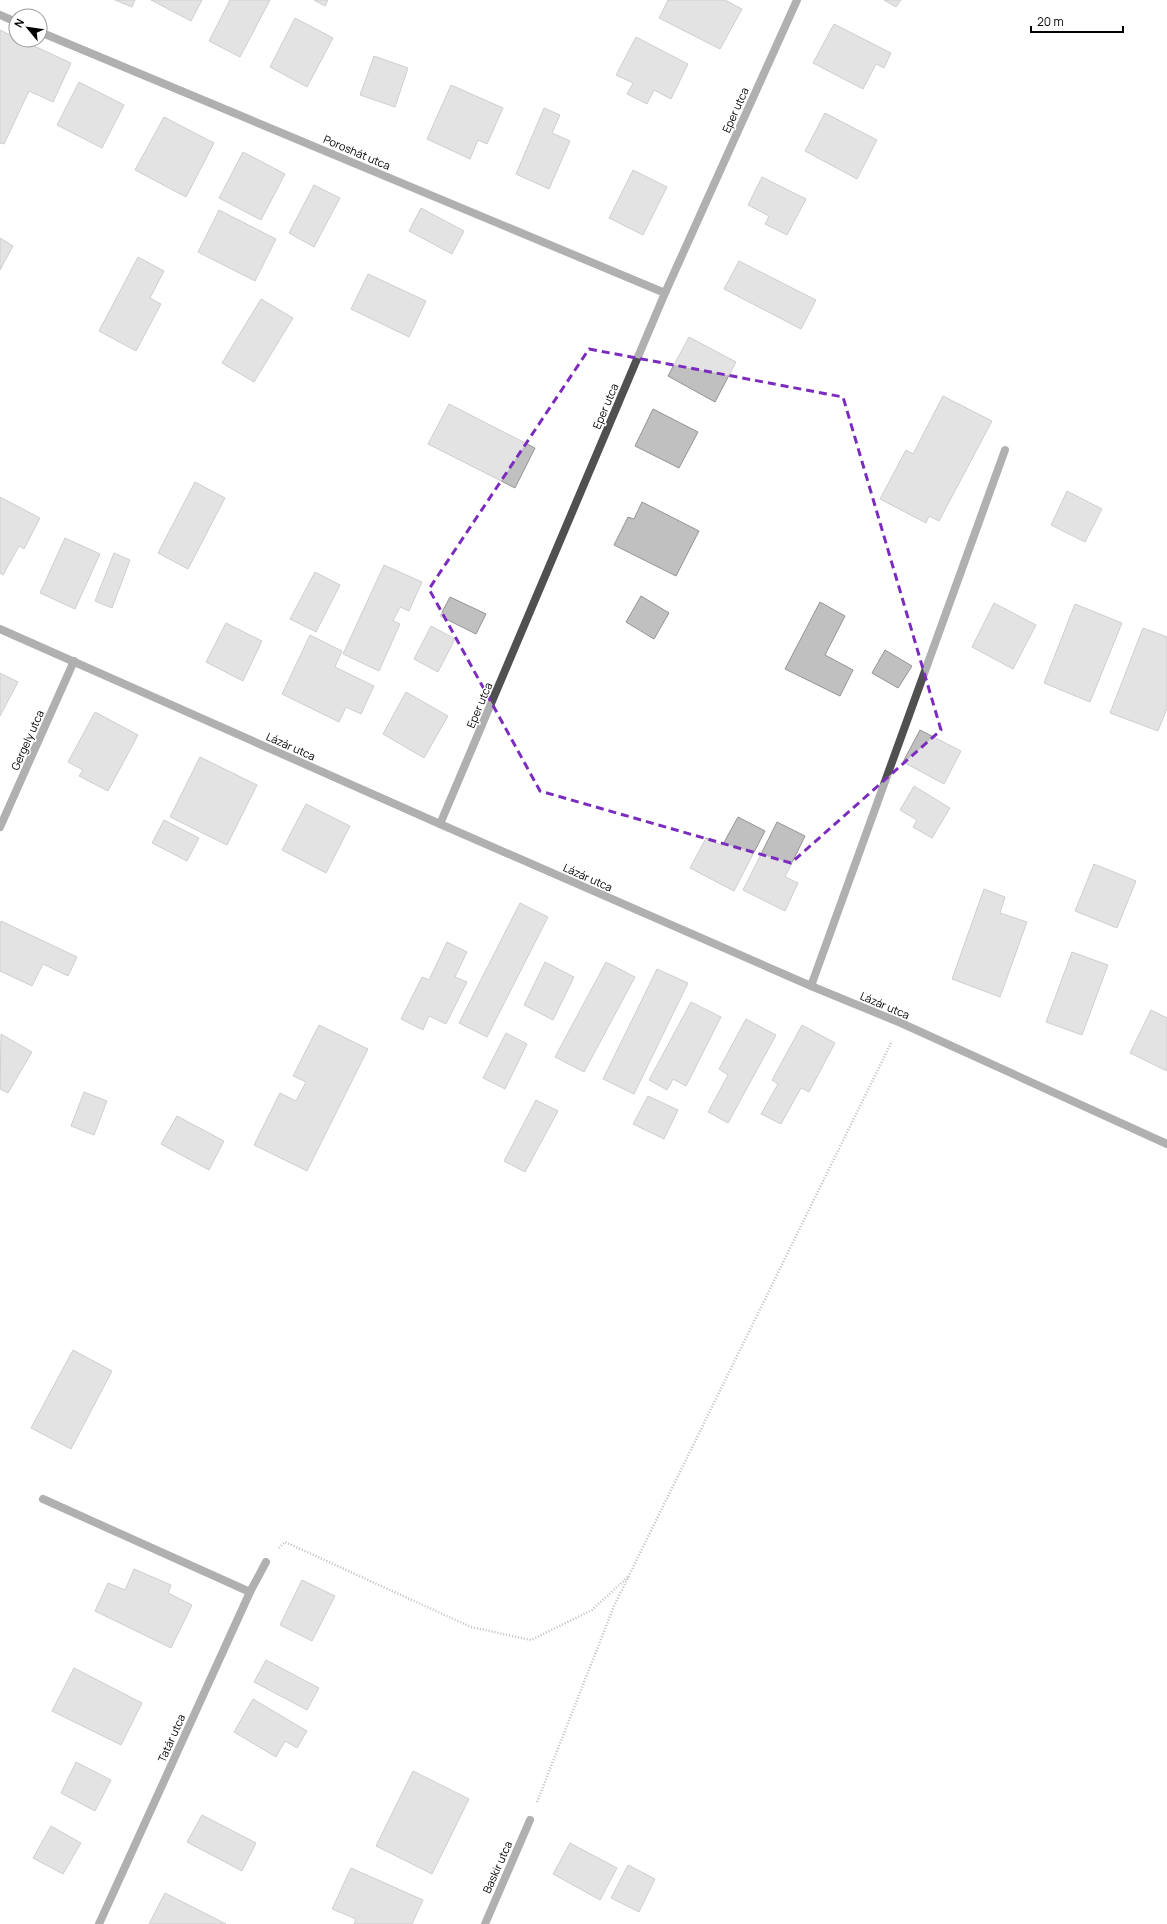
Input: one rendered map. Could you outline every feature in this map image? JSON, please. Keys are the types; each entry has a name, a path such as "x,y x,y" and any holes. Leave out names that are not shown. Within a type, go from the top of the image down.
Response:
{"street":[{"name":"Eper utca","path":"440,824 665,293 797,0"},
{"name":"Poroshát utca","path":"48,35 665,293"},
{"path":"811,986 1005,450"},
{"name":"Lázár utca","path":"0,629 440,824 811,986 901,1023 1167,1144"},
{"name":"Gergely utca","path":"0,827 74,661"},
{"path":"43,1499 250,1592"},
{"name":"Tatár utca","path":"99,1924 250,1592 266,1562"},
{"name":"Baskir utca","path":"485,1924 530,1820"}],"path":[{"path":"530,1820 614,1606 901,1023"},
{"path":"266,1562 285,1542 471,1627 531,1640 592,1610 630,1575"}],"highlighted area":[{"path":"589,349 843,397 941,730 791,863 540,791 429,589"}],"building":[{"path":"115,0 135,0 132,7"},
{"path":"151,0 202,0 191,21"},
{"path":"230,0 270,0 240,57 209,41"},
{"path":"314,0 328,0 325,6"},
{"path":"668,0 725,0 742,9 720,49 659,18"},
{"path":"884,0 901,0 896,7"},
{"path":"295,18 333,38 307,87 270,67"},
{"path":"834,24 891,53 884,68 876,64 863,89 813,63"},
{"path":"0,30 8,34 8,48 38,48 71,63 53,102 29,91 4,144 0,143"},
{"path":"636,37 688,64 671,99 654,90 647,104 627,94 633,83 616,75"},
{"path":"374,56 408,68 395,107 360,95"},
{"path":"79,82 124,105 102,148 57,125"},
{"path":"451,85 503,108 487,144 478,140 470,159 427,139"},
{"path":"544,108 560,115 552,133 570,141 549,189 516,174"},
{"path":"825,113 877,140 857,179 805,151"},
{"path":"164,117 214,143 186,197 135,170"},
{"path":"243,152 285,174 261,220 219,198"},
{"path":"633,170 667,187 643,235 609,218"},
{"path":"762,177 806,199 787,235 765,224 769,216 748,205"},
{"path":"314,185 340,198 314,247 289,233"},
{"path":"421,208 464,231 452,254 409,231"},
{"path":"219,210 276,239 255,281 198,252"},
{"path":"0,238 13,246 0,270"},
{"path":"138,257 164,271 150,298 161,304 136,351 99,331"},
{"path":"739,261 816,300 801,329 724,289"},
{"path":"368,274 426,301 409,337 351,309"},
{"path":"261,299 293,318 254,382 222,363"},
{"path":"689,337 736,362 715,402 668,376"},
{"path":"943,396 992,421 939,521 929,516 926,523 880,499 906,450 913,454"},
{"path":"449,404 535,448 515,488 428,444"},
{"path":"653,409 698,432 679,468 635,446"},
{"path":"195,482 225,498 188,569 158,553"},
{"path":"1067,491 1102,509 1085,542 1051,525"},
{"path":"0,497 40,518 24,549 19,546 3,575 0,573"},
{"path":"642,502 699,531 676,576 614,545 628,517 634,519"},
{"path":"65,538 100,554 75,609 40,593"},
{"path":"114,553 130,560 112,608 95,601"},
{"path":"384,565 422,582 409,611 400,607 393,621 400,624 379,671 343,654"},
{"path":"315,572 340,585 316,632 290,619"},
{"path":"641,596 669,613 654,639 626,622"},
{"path":"450,597 486,614 476,634 440,616"},
{"path":"820,602 845,616 825,655 853,670 840,696 785,669"},
{"path":"994,603 1036,625 1013,669 972,647"},
{"path":"1075,604 1122,623 1090,702 1044,683"},
{"path":"226,623 262,641 243,681 206,662"},
{"path":"431,626 455,639 438,672 414,659"},
{"path":"1143,628 1167,637 1167,708 1158,731 1110,713"},
{"path":"310,635 342,651 335,667 374,686 361,714 346,707 339,722 282,694"},
{"path":"885,650 912,666 898,688 872,673"},
{"path":"0,673 18,682 0,716"},
{"path":"406,692 448,716 424,758 383,734"},
{"path":"95,712 138,735 108,791 79,776 83,770 68,762"},
{"path":"920,730 961,751 944,784 903,762"},
{"path":"200,757 257,785 227,845 170,817"},
{"path":"914,786 950,808 932,838 913,827 917,820 900,810"},
{"path":"306,804 350,826 326,873 282,850"},
{"path":"738,817 765,831 734,891 690,868 706,838 722,846"},
{"path":"164,820 199,838 187,861 152,843"},
{"path":"777,822 805,836 785,877 798,883 785,911 743,890"},
{"path":"1094,864 1136,881 1117,928 1075,911"},
{"path":"984,889 1005,897 1000,913 1027,922 1000,997 952,979"},
{"path":"520,903 548,917 487,1037 459,1023"},
{"path":"1,921 77,957 68,976 43,964 32,986 0,971"},
{"path":"447,942 467,952 455,977 467,982 446,1024 429,1016 423,1030 401,1019 422,977 429,980"},
{"path":"1072,952 1108,965 1082,1035 1046,1022"},
{"path":"545,962 574,977 553,1020 524,1005"},
{"path":"606,962 635,977 584,1072 555,1057"},
{"path":"657,969 688,983 634,1094 603,1079"},
{"path":"691,1002 721,1017 686,1086 673,1079 667,1090 649,1080"},
{"path":"1151,1010 1167,1018 1167,1071 1130,1053"},
{"path":"746,1019 776,1035 728,1123 708,1112 728,1075 719,1069"},
{"path":"319,1025 368,1049 307,1171 254,1145 280,1093 296,1101 306,1082 293,1076"},
{"path":"802,1025 835,1043 809,1092 801,1088 781,1124 761,1114 778,1084 772,1080"},
{"path":"506,1033 527,1044 505,1089 483,1078"},
{"path":"1,1034 32,1052 8,1093 0,1089"},
{"path":"84,1092 107,1101 94,1135 71,1126"},
{"path":"648,1096 678,1110 664,1139 633,1124"},
{"path":"536,1100 558,1111 525,1172 504,1161"},
{"path":"177,1116 224,1141 209,1170 161,1144"},
{"path":"73,1350 112,1371 71,1449 31,1428"},
{"path":"134,1569 171,1585 168,1593 192,1605 171,1648 95,1611 108,1583 125,1590"},
{"path":"302,1580 335,1596 312,1641 280,1625"},
{"path":"266,1660 319,1688 307,1710 254,1682"},
{"path":"74,1668 142,1703 121,1745 52,1711"},
{"path":"253,1699 307,1731 297,1748 285,1741 276,1757 234,1732"},
{"path":"76,1762 111,1780 95,1811 61,1793"},
{"path":"413,1771 469,1799 432,1874 376,1846"},
{"path":"202,1815 256,1843 242,1871 187,1842"},
{"path":"51,1826 81,1843 63,1874 33,1858"},
{"path":"570,1843 617,1868 600,1900 553,1874"},
{"path":"628,1865 655,1879 639,1912 611,1898"},
{"path":"351,1868 423,1900 412,1924 354,1924 356,1919 332,1909"},
{"path":"165,1893 226,1924 149,1924"}]}
